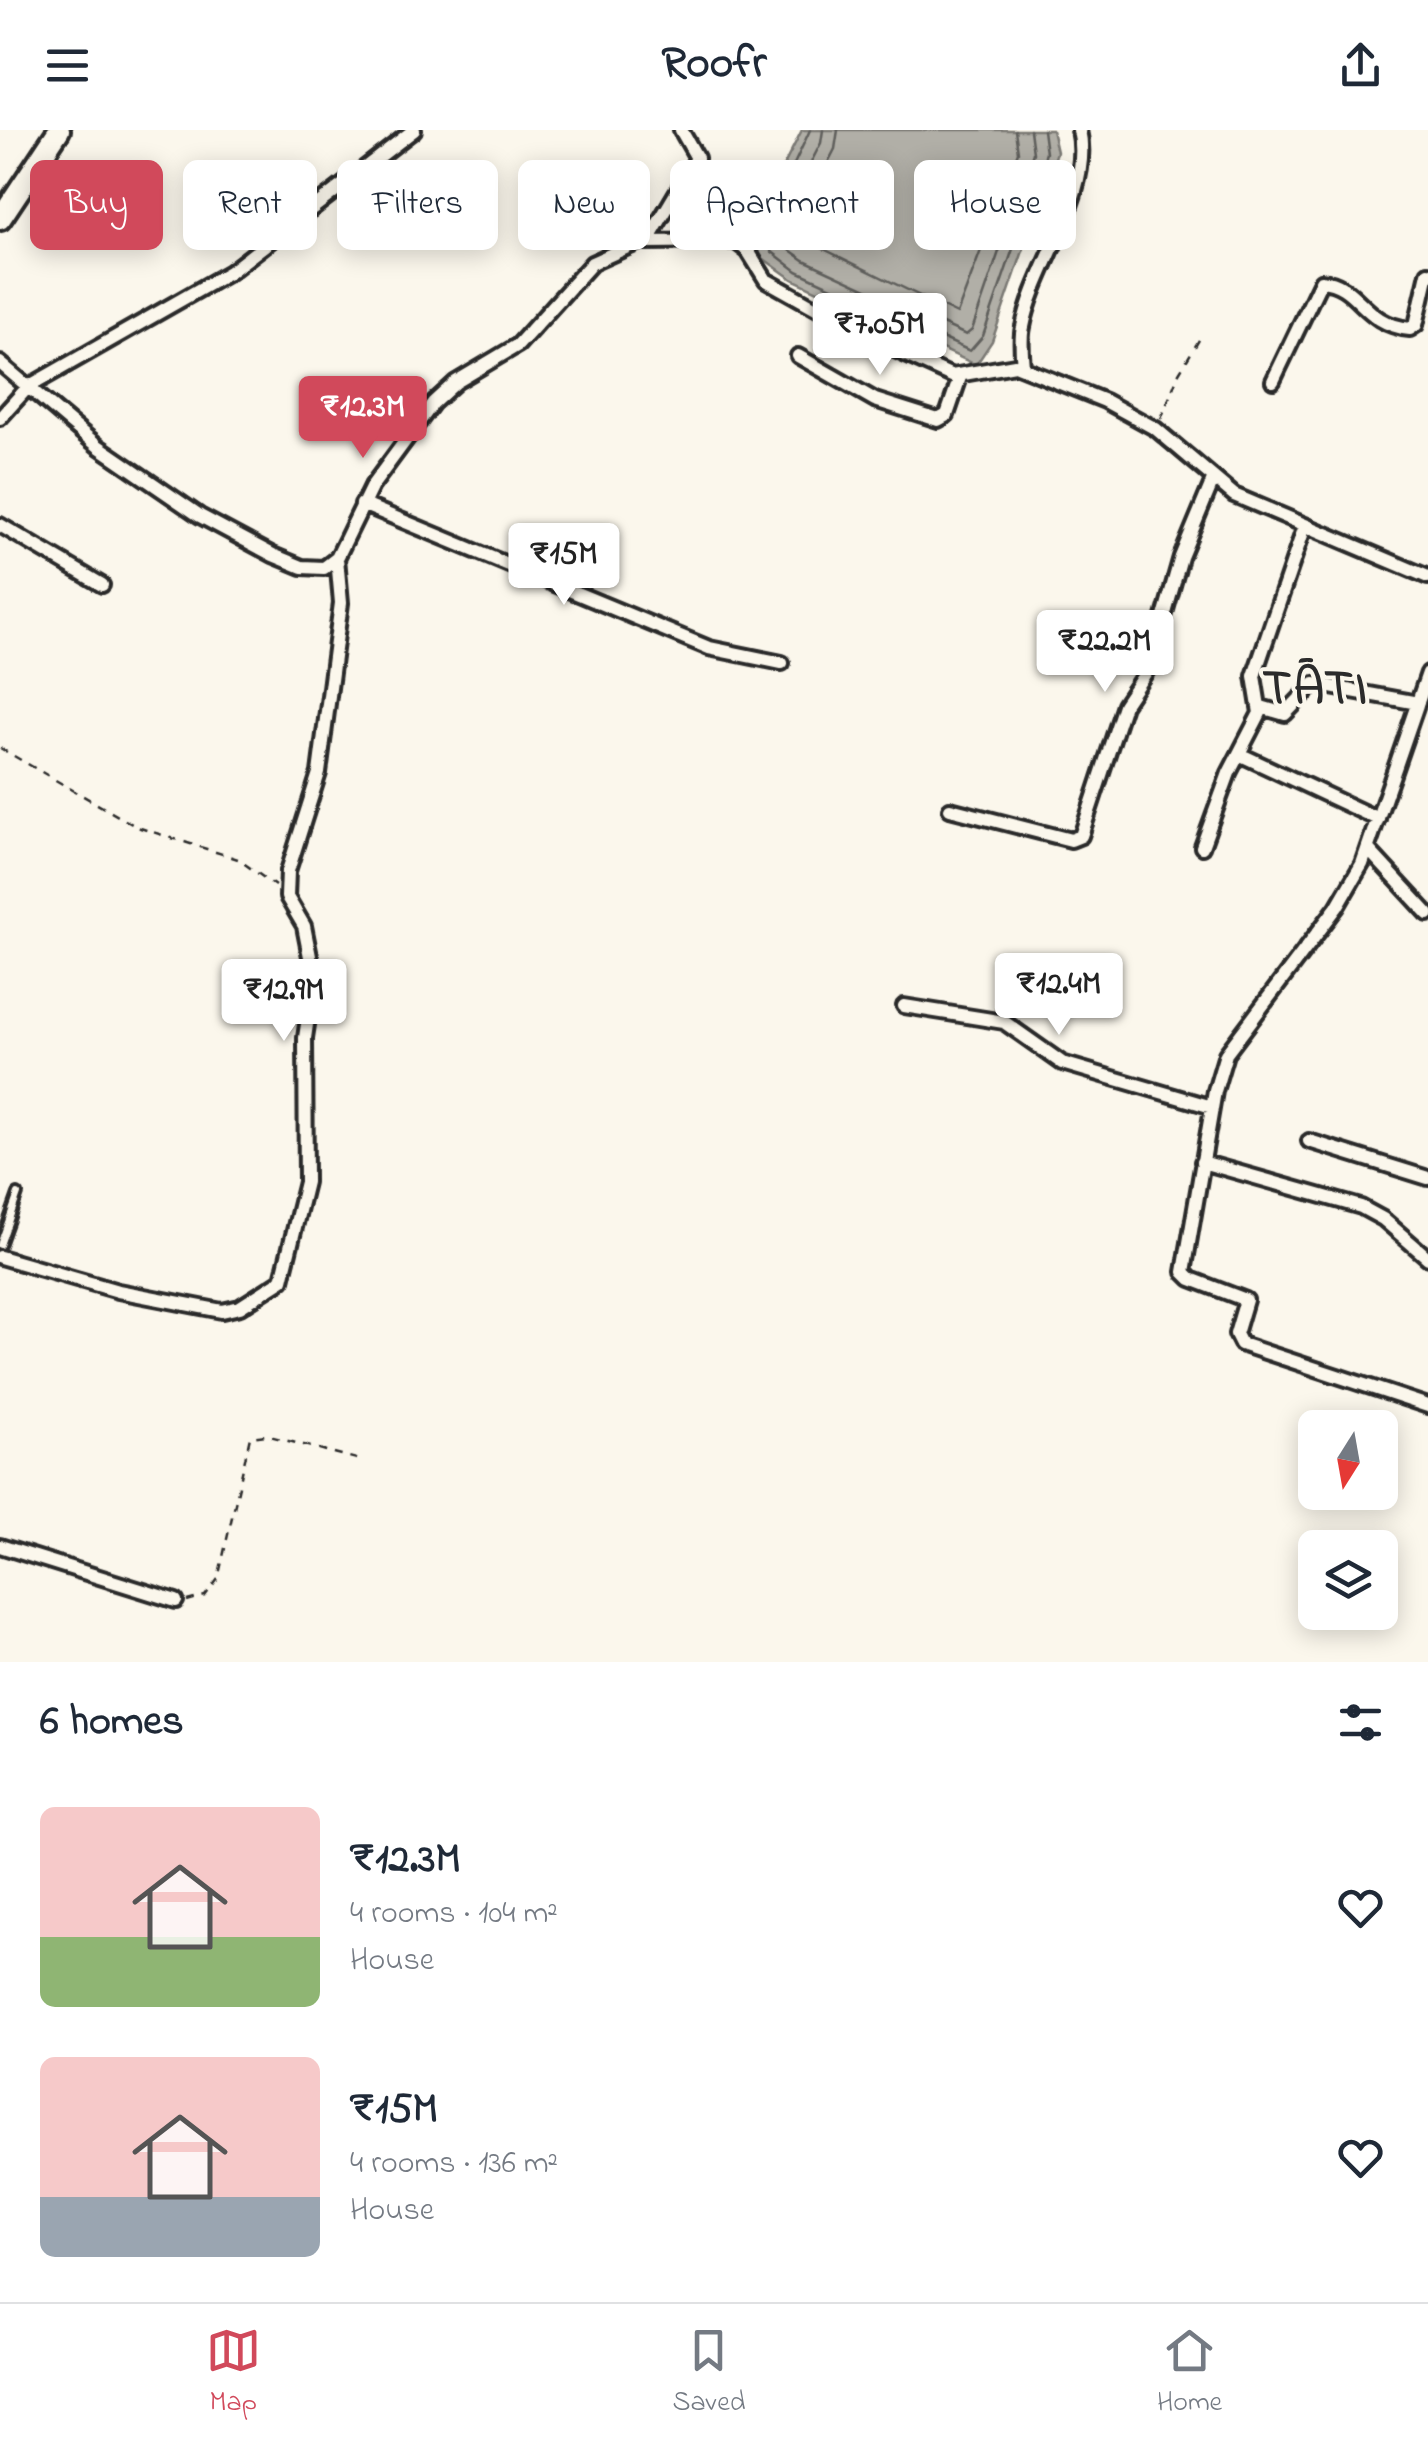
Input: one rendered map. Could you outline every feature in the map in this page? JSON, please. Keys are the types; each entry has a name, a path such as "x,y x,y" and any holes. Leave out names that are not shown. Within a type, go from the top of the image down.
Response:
{"main road":[{"path":"0,219 59,130"}],"street":[{"path":"0,418 28,388 230,272 414,130"},
{"path":"650,236 658,229 696,163 695,149 682,130"},
{"path":"1023,367 1022,328 1072,193 1080,160 1078,130"},
{"path":"650,242 735,241 774,285 875,341 960,377 1007,365 1023,367 1156,429 1234,495 1428,576"},
{"path":"0,1256 118,1291 222,1311 240,1307 282,1280 306,1182 305,1038 314,982 304,926 287,897 289,863 318,782 341,603 338,558 362,504 420,418 444,391 518,345 592,263 624,250"},
{"path":"1273,381 1320,280 1348,290 1373,318 1410,329 1416,325 1428,273"},
{"path":"798,356 876,400 938,420 947,414 960,377"},
{"path":"0,362 98,446 200,516 302,567 324,568 338,558"},
{"path":"950,809 1072,840 1080,836 1128,696 1150,666 1181,556 1213,480"},
{"path":"362,504 709,648 782,663"},
{"path":"0,525 102,585"},
{"path":"1202,847 1261,707 1254,676 1305,526"},
{"path":"1428,673 1368,848 1337,907 1237,1035 1220,1070 1184,1272 1191,1279 1244,1297 1238,1341 1428,1406"},
{"path":"1261,707 1288,712 1314,684 1418,703"},
{"path":"1239,754 1378,819"},
{"path":"1368,848 1428,914"},
{"path":"904,1006 1004,1022 1062,1063 1212,1107"},
{"path":"1309,1141 1428,1178"},
{"path":"1202,1162 1362,1208 1382,1219 1428,1258"},
{"path":"0,1546 176,1602"}],"lane":[{"path":"0,1245 18,1194"}],"path":[{"path":"1156,429 1202,335"},
{"path":"0,748 138,826 248,864 287,897"},
{"path":"176,1602 204,1596 218,1579 250,1437 259,1434 364,1461"}],"water":[{"path":"802,130 1052,130 1057,152 1054,160 914,160 914,250 1023,250 992,341 976,365 792,279 760,256 760,250 894,250 894,160 787,160"}],"district":[{"name":"TĀTI","path":"1316,685"}]}
